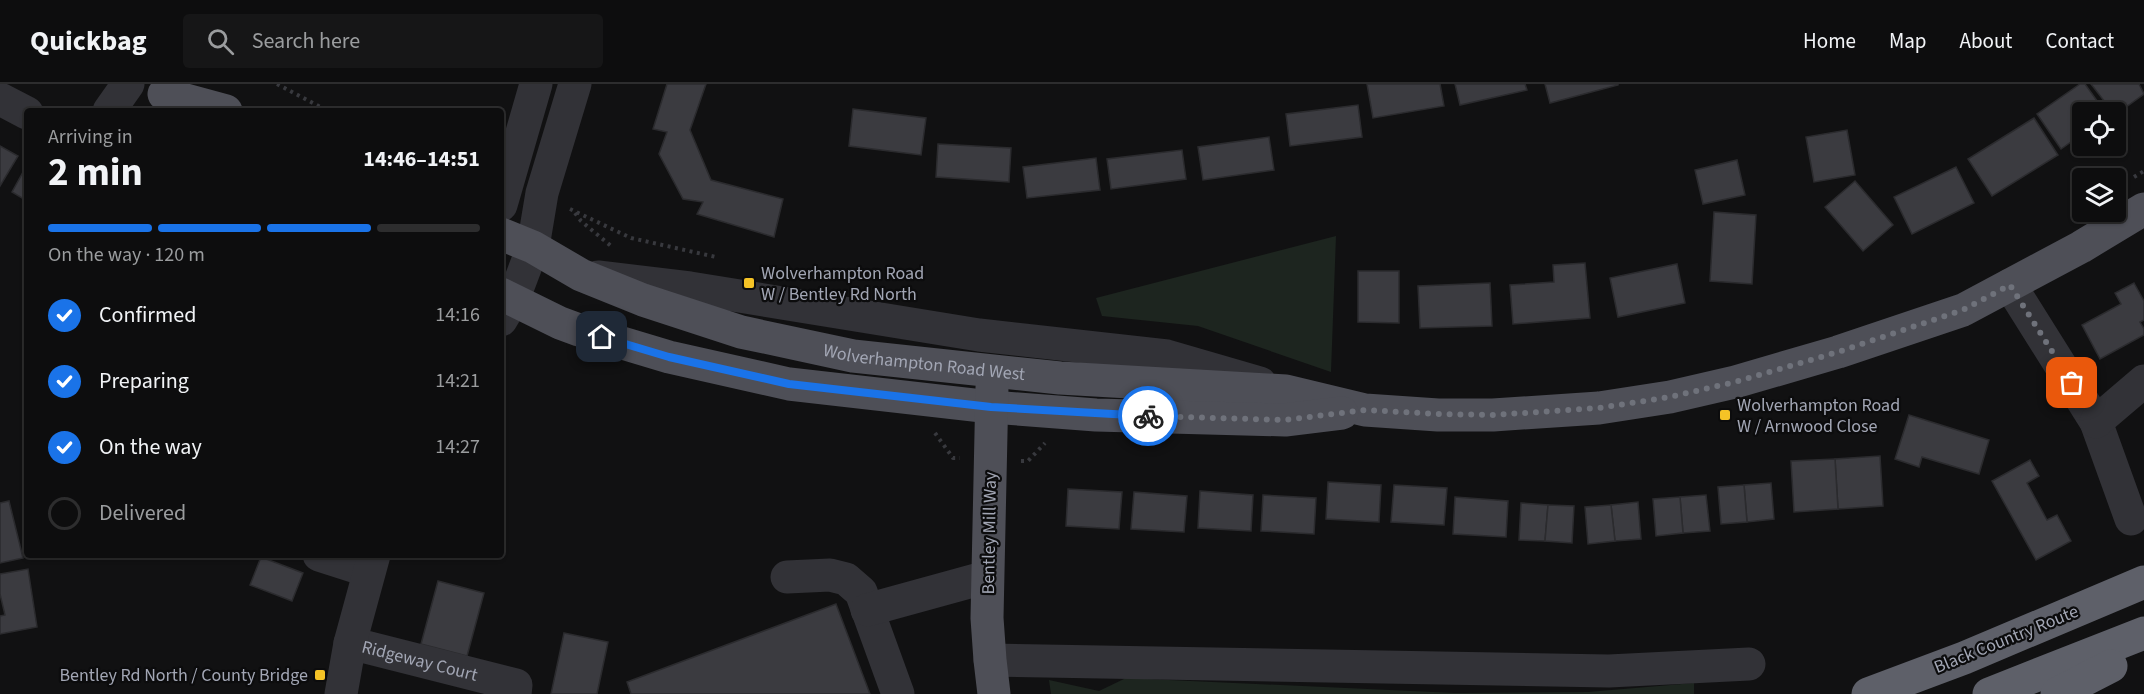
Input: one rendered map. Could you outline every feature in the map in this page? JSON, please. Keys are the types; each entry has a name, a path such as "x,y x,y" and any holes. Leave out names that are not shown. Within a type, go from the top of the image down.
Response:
{"highway":[{"name":"Black Country Route","path":"1868,694 1964,657 2144,582"},
{"path":"1989,694 2144,633"},
{"path":"2057,694 2144,648"}],"main road":[{"path":"166,96 214,108"},
{"name":"Wolverhampton Road West","path":"505,304 669,357 789,384 991,407 1096,414 1285,420 1365,410 1493,415 1599,408 1670,397 1735,382 1858,345 1963,310 2081,248 2144,209"},
{"name":"Wolverhampton Road West","path":"504,235 533,248 581,275 643,300 741,332 853,356 1060,378 1286,391 1365,410"},
{"name":"Bentley Mill Way","path":"993,372 987,576 990,660 994,694"}],"street":[{"path":"112,108 128,84"},
{"path":"504,195 536,84"},
{"path":"505,304 533,248 542,193 575,84"},
{"path":"0,99 24,111"},
{"path":"581,275 690,288 979,334 1167,356 1286,391"},
{"path":"2010,285 2096,422 2131,519"},
{"path":"2096,422 2144,381"},
{"path":"338,558 371,563 350,643 341,694"},
{"path":"787,577 830,575 846,579 861,592 898,694"},
{"path":"867,610 987,576"},
{"name":"Ridgeway Court","path":"350,643 516,685 515,694"},
{"path":"990,660 1609,671 1749,664"}],"path":[{"path":"277,84 322,108"},
{"path":"572,202 573,210 581,221 614,249"}],"shaded area":[{"path":"1336,236 1331,372 1198,326 1102,316 1096,298"},
{"path":"1126,678 1455,693 1588,692 1694,683 1694,694 1051,694 1049,680 1099,691"}],"building":[{"path":"667,84 706,84 690,130 711,180 783,199 774,237 697,214 703,202 683,199 659,154 667,132 653,129"},
{"path":"1367,84 1440,84 1444,106 1373,118"},
{"path":"1455,84 1525,84 1527,90 1460,105"},
{"path":"1545,84 1618,84 1618,85 1550,103"},
{"path":"2080,84 2085,84 2098,102 2072,102 2072,141 2061,149 2037,114"},
{"path":"2091,84 2139,84 2144,94 2126,107 2126,102 2105,102"},
{"path":"1358,105 1362,137 1290,146 1286,114"},
{"path":"853,109 926,118 921,155 849,146"},
{"path":"2034,118 2058,155 1992,196 1968,159"},
{"path":"1847,130 1855,175 1814,182 1806,137"},
{"path":"1269,137 1274,170 1203,180 1198,147"},
{"path":"938,144 1011,148 1009,182 936,177"},
{"path":"0,146 18,156 0,186"},
{"path":"1182,150 1186,179 1111,189 1107,159"},
{"path":"1096,158 1100,190 1027,198 1023,167"},
{"path":"1737,160 1745,195 1703,204 1695,170"},
{"path":"1956,167 1974,203 1912,234 1894,197"},
{"path":"24,170 24,199 12,192"},
{"path":"1855,181 1893,225 1863,251 1825,207"},
{"path":"1714,212 1756,215 1752,284 1710,281"},
{"path":"1585,263 1590,318 1513,324 1510,285 1554,282 1553,265"},
{"path":"1677,264 1685,303 1618,317 1610,278"},
{"path":"1358,271 1399,271 1399,323 1358,322"},
{"path":"1490,283 1492,326 1420,328 1418,286"},
{"path":"2134,283 2144,301 2144,320 2140,322 2144,335 2100,359 2082,325 2121,304 2115,293"},
{"path":"1909,415 1989,440 1979,474 1922,457 1919,467 1895,459"},
{"path":"1880,456 1883,506 1838,509 1835,459"},
{"path":"1835,459 1838,509 1794,512 1791,461"},
{"path":"2030,460 2039,476 2027,483 2047,520 2057,515 2071,541 2036,560 1992,481"},
{"path":"1328,482 1381,485 1379,522 1326,519"},
{"path":"1771,483 1774,519 1747,522 1744,485"},
{"path":"1394,485 1447,488 1444,525 1391,522"},
{"path":"1744,485 1747,522 1721,524 1718,487"},
{"path":"1068,489 1122,492 1119,529 1066,526"},
{"path":"1200,491 1253,495 1251,531 1198,528"},
{"path":"1134,492 1187,496 1184,532 1131,529"},
{"path":"1263,495 1316,498 1314,534 1261,531"},
{"path":"1706,495 1710,531 1683,533 1680,497"},
{"path":"1455,497 1508,501 1506,537 1453,534"},
{"path":"1680,497 1683,533 1656,536 1653,499"},
{"path":"9,501 23,558 0,563 0,503"},
{"path":"1638,502 1641,539 1615,541 1611,505"},
{"path":"1521,503 1548,505 1545,541 1519,540"},
{"path":"1548,505 1574,506 1572,543 1545,541"},
{"path":"1611,505 1615,541 1588,544 1585,507"},
{"path":"261,558 303,573 292,601 250,585"},
{"path":"28,569 37,627 0,634 0,616 5,615 0,594 0,574"},
{"path":"438,581 484,593 467,656 421,644"},
{"path":"836,604 870,694 631,694 627,682"},
{"path":"564,633 608,642 597,694 551,694"}],"way so far":[{"path":"1148,416 1285,420 1365,410 1493,415 1599,408 1670,397 1735,382 1838,352 1963,310 2010,285 2072,383"}],"place":[{"name":"Wolverhampton Road W / Bentley Rd North","path":"749,283"},
{"name":"Wolverhampton Road W / Arnwood Close","path":"1725,415"},
{"name":"Bentley Rd North / County Bridge","path":"320,675"}],"route":[{"path":"602,337 669,357 789,384 991,407 1148,416"}]}
